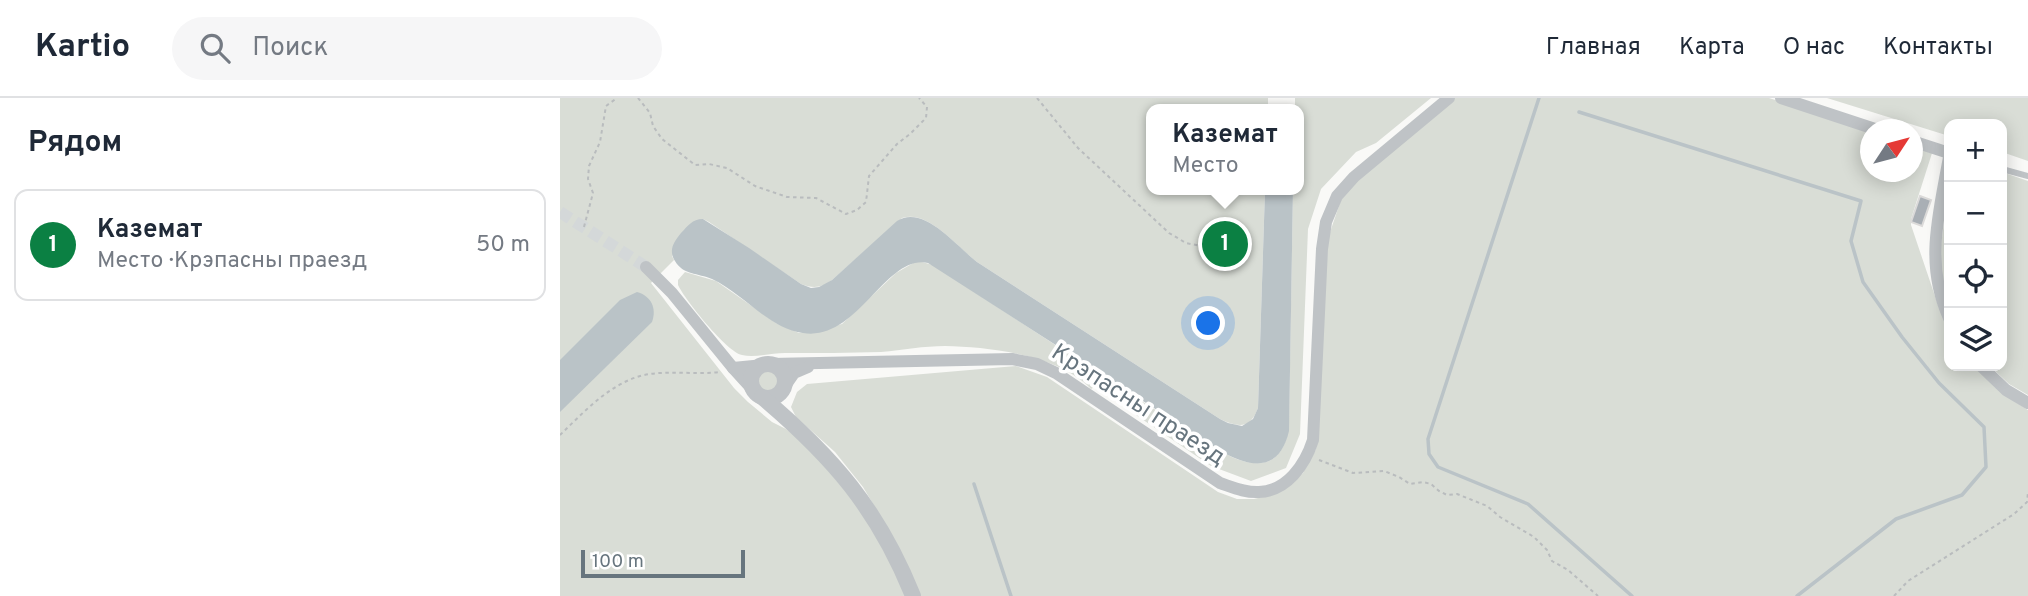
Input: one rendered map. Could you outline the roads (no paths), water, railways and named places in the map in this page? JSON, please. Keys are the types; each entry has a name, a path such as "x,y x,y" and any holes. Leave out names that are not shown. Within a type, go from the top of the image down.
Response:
{"street":[{"name":"Крэпасны праезд","path":"733,368 767,364 1026,360 1056,373 1220,483 1239,490 1262,492 1294,475 1308,456 1313,440 1322,249 1326,222 1337,196 1354,177 1449,98"},
{"path":"1781,98 1860,124"},
{"path":"1923,145 1944,153"},
{"path":"1945,182 1934,251 1937,283 1946,308"},
{"path":"646,267 672,293 733,368 827,457 859,494 888,542 913,596"},
{"path":"793,424 786,410 785,386 784,375 777,366 759,366 752,374 751,380 758,394 773,398 782,391 785,386 794,373 819,363"},
{"path":"1986,371 2006,390 2028,403"}],"lane":[{"path":"2007,170 2028,176"}],"waterway":[{"path":"1539,98 1428,439 1429,454 1438,467 1528,504 1632,596"},
{"path":"1579,112 1861,201 1851,241 1863,282 1939,383 1984,427 1986,467 1962,495 1896,519 1797,596"},
{"path":"974,484 1011,596"}],"tunnel":[{"path":"560,212 646,267"}],"place":[{"name":"Каземат","path":"1225,244"}]}
